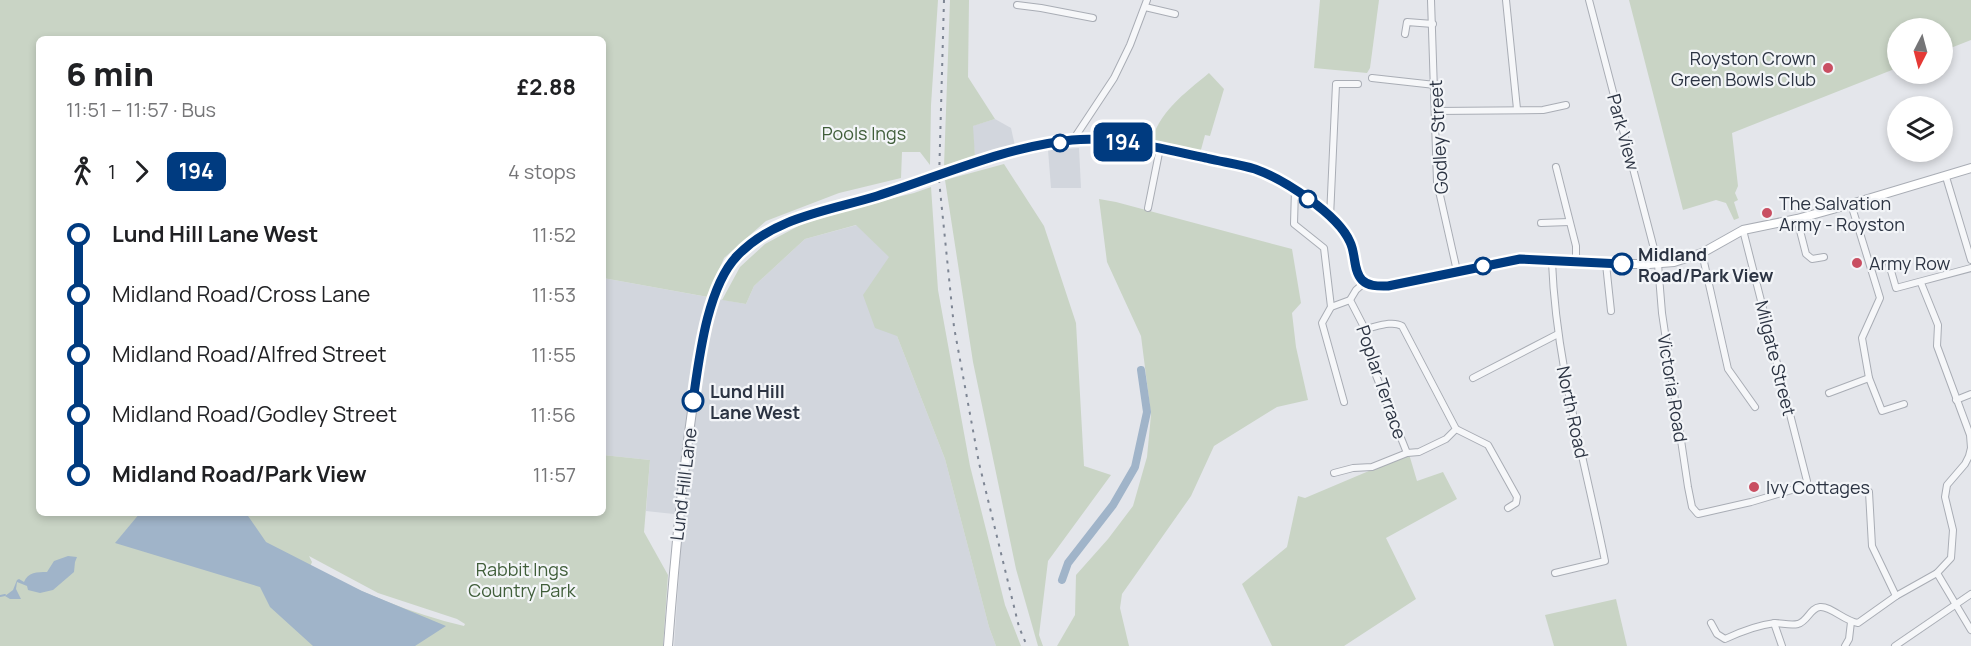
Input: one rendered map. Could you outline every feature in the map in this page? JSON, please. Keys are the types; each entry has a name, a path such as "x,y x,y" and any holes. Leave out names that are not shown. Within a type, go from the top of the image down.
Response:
{"main road":[{"name":"Lund Hill Lane","path":"668,646 676,535 698,363 714,295 727,269 738,255 766,233 819,210 876,196 994,157 1073,140 1120,142 1160,148 1255,169 1295,189 1330,218 1349,239 1354,250 1356,268 1364,283"},
{"path":"1364,283 1388,286 1513,260 1606,264 1658,264 1682,260 1702,253 1743,230 1797,219 1947,177 1971,168"}],"street":[{"path":"1041,8 1042,0"},
{"name":"Godley Street","path":"1431,0 1437,182 1457,272"},
{"path":"1506,0 1517,109"},
{"name":"Park View","path":"1589,0 1658,264"},
{"path":"1073,140 1114,78 1146,3 1175,14"},
{"path":"1017,5 1093,18"},
{"path":"1405,34 1407,18 1433,24"},
{"path":"1372,78 1435,86"},
{"path":"1330,218 1336,84 1358,84"},
{"path":"1435,111 1543,110 1566,105"},
{"path":"1148,208 1160,148"},
{"path":"1556,167 1576,246 1576,263"},
{"path":"1947,177 1971,260"},
{"path":"1295,189 1294,224 1324,248 1331,307 1322,323 1344,402"},
{"path":"1851,204 1880,298 1862,338 1869,378 1882,411 1904,404"},
{"path":"1797,219 1806,254 1812,259 1824,257"},
{"path":"1541,223 1569,222"},
{"name":"Milgate Street","path":"1694,511 1702,514 1805,486 1807,478 1743,230"},
{"path":"1702,253 1728,369 1755,407"},
{"name":"North Road","path":"1552,262 1564,377 1605,561 1555,573"},
{"path":"1606,264 1611,311"},
{"name":"Victoria Road","path":"1658,264 1662,314 1688,487 1694,511"},
{"path":"1889,264 1896,288 1971,268"},
{"path":"1331,307 1350,300 1364,283"},
{"path":"1711,623 1725,643 1741,632 1774,623 1800,624 1815,608 1821,607 1851,622 1858,623 1896,596 1937,573 1951,558 1953,530 1945,497 1947,485 1965,464 1971,448 1970,435 1936,346 1938,325 1921,283"},
{"name":"Poplar Terrace","path":"1350,300 1365,329 1375,373 1407,453"},
{"path":"1365,329 1397,323 1402,326 1456,429 1488,445 1517,497 1516,503 1508,508"},
{"path":"1473,378 1558,334"},
{"path":"1829,393 1869,378"},
{"path":"1956,400 1971,394"},
{"path":"1334,473 1353,468 1372,467 1407,453 1419,452 1446,440 1456,429"},
{"path":"1869,492 1872,546 1896,596"},
{"path":"1937,573 1971,630"},
{"path":"1895,646 1971,594"},
{"path":"1845,646 1850,639 1851,622"},
{"path":"1774,623 1782,646"}],"shaded area":[{"path":"995,119 1011,128 1015,146 975,156 972,126"},
{"path":"1079,148 1081,188 1051,188 1048,150"},
{"path":"857,225 890,257 897,336 945,459 996,646 674,646 683,515 646,511 650,460 606,455 606,279 746,304 754,286 805,239"}],"green space":[{"path":"0,0 938,0 931,105 930,165 920,152 902,152 901,178 839,193 766,221 724,258 708,297 606,279 606,36 36,36 36,516 606,516 606,455 650,460 644,532 668,575 663,646 0,646","holes":["309,556 378,593 457,619 465,624 464,626 424,615 366,593 310,567 312,562"]},
{"path":"950,0 969,0 968,77 995,119 973,126 975,156 944,166"},
{"path":"1320,0 1379,0 1370,68 1367,73 1314,68"},
{"path":"1629,0 1971,0 1971,40 1953,47 1953,18 1887,18 1887,72 1732,133 1738,186 1735,193 1738,200 1734,202 1739,218 1734,220 1726,203 1716,200 1683,210"},
{"path":"1209,73 1224,89 1210,136 1205,135 1199,157 1150,146 1159,123 1166,113 1181,96"},
{"path":"1004,164 1044,226 1076,323 1084,466 1111,475 1048,561 1039,635 1043,646 1038,646 1016,569 973,362 945,180"},
{"path":"931,187 938,290 970,466 1005,605 1021,646 996,646 945,459 897,336 875,328 863,295 889,257 856,225 805,239 754,286 746,304 722,300 740,267 765,244 815,217"},
{"path":"1099,199 1292,249 1301,303 1292,313 1296,347 1308,400 1277,407 1214,446 1191,496 1122,594 1120,608 1129,646 1057,646 1075,615 1076,575 1133,506 1147,457 1151,415 1141,336 1107,262"},
{"path":"1409,454 1417,481 1443,472 1457,499 1386,538 1416,599 1344,646 1272,646 1242,584 1287,547 1298,496 1305,498"},
{"path":"1616,599 1627,646 1554,646 1545,615"}],"water":[{"path":"138,516 248,516 266,542 362,591 446,626 415,646 313,646 270,607 260,587 115,543"},
{"path":"68,556 77,557 74,572 53,590 40,593 28,590 27,586 17,582 16,589 21,599 10,599 5,596 13,590 17,580 24,582 30,574 47,572 54,561"}],"waterway":[{"path":"1062,580 1068,563 1113,505 1135,467 1147,412 1141,370"},
{"path":"0,596 5,595"}],"railway":[{"path":"944,0 939,180 954,327 979,463 1019,627 1027,646"}],"bus line":[{"name":"194","path":"693,401 698,363 714,295 727,269 738,255 766,233 819,210 876,196 994,157 1073,140 1150,146 1255,169 1295,189 1324,210 1349,239 1354,250 1359,276 1364,283 1375,286 1388,286 1520,259 1622,264"}],"place":[{"name":"Royston Crown Green Bowls Club","path":"1828,68"},
{"name":"The Salvation Army - Royston","path":"1767,213"},
{"name":"Army Row","path":"1857,263"},
{"name":"Midland Road/Park View","path":"1622,264"},
{"name":"Lund Hill Lane West","path":"693,401"},
{"name":"Ivy Cottages","path":"1754,487"}],"park label":[{"name":"Pools Ings","path":"864,133"},
{"name":"Rabbit Ings Country Park","path":"522,579"}]}
